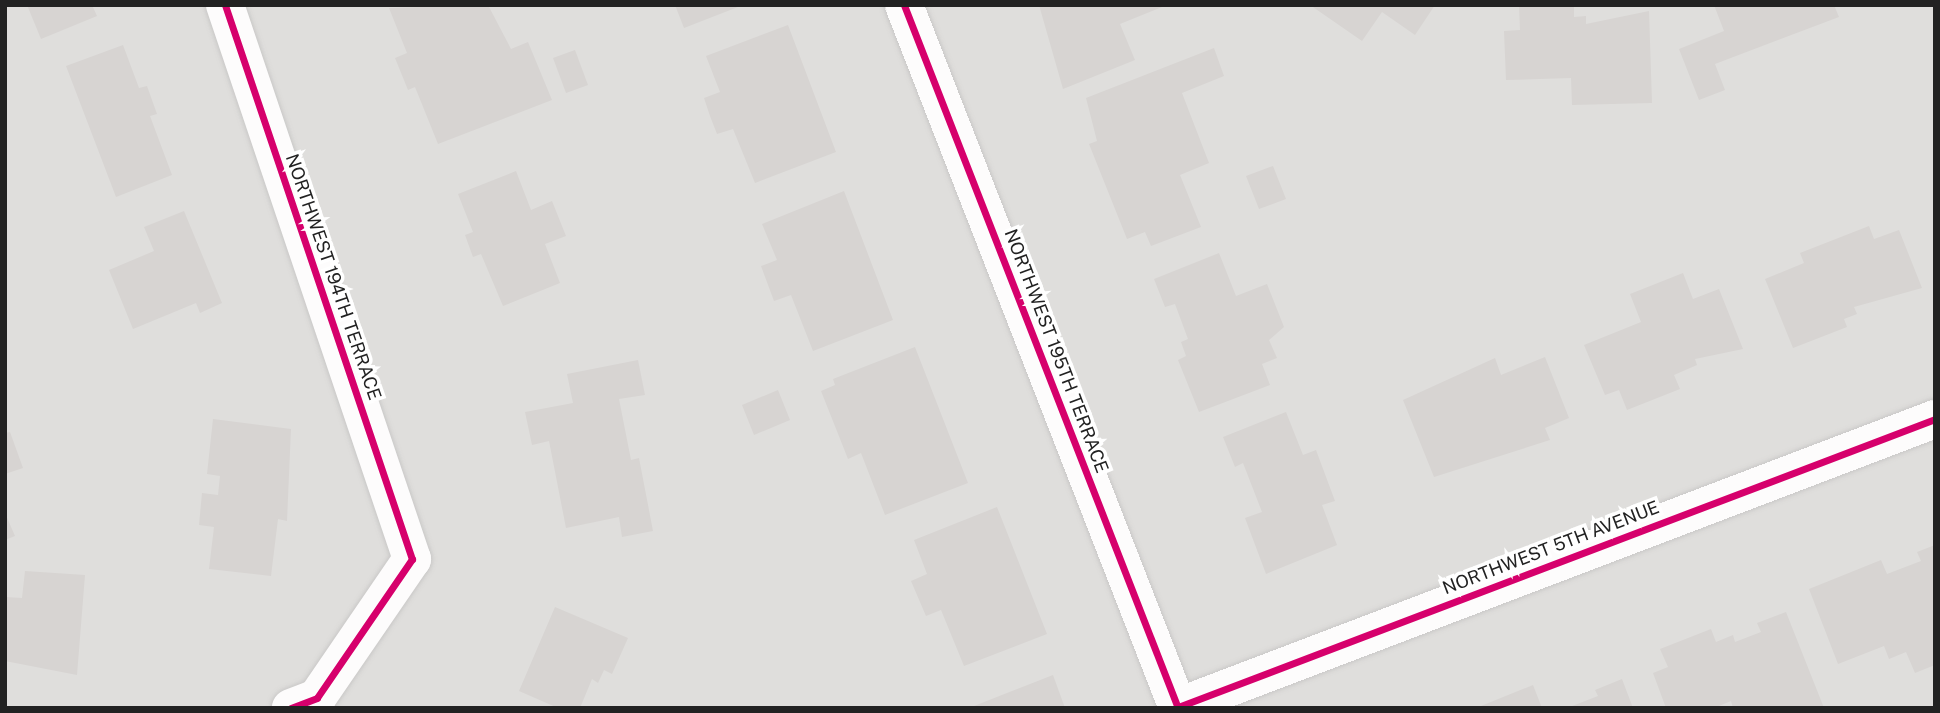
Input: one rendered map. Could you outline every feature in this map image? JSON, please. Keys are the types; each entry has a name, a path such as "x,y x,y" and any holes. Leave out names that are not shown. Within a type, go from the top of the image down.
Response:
{"street":[{"name":"NORTHWEST 194TH TERRACE","path":"225,5 412,559 317,698 291,708"},
{"name":"NORTHWEST 195TH TERRACE","path":"904,5 1178,707"},
{"name":"NORTHWEST 5TH AVENUE","path":"1178,707 1935,419"}],"shaded area":[{"path":"5,5 1935,5 1935,708 5,708"}],"building":[{"path":"27,5 92,5 97,16 41,39"},
{"path":"488,5 511,49 528,42 552,100 438,144 415,87 408,90 395,58 407,53 389,8"},
{"path":"675,5 743,5 684,28"},
{"path":"1039,5 1162,7 1120,24 1135,60 1063,89"},
{"path":"1310,5 1435,5 1415,35 1382,12 1362,41"},
{"path":"1519,5 1574,5 1574,17 1586,16 1586,24 1649,11 1652,103 1572,105 1571,78 1506,80 1504,31 1520,30"},
{"path":"1714,5 1834,5 1839,17 1715,64 1725,90 1699,100 1679,49 1724,31"},
{"path":"788,25 836,152 755,183 733,129 717,134 710,116 704,98 720,92 706,56"},
{"path":"123,45 139,88 147,86 157,114 150,116 172,175 116,197 66,66"},
{"path":"1214,48 1224,76 1182,93 1209,163 1180,175 1201,227 1151,246 1145,232 1127,239 1089,144 1097,141 1086,98"},
{"path":"575,50 588,85 566,93 553,58"},
{"path":"1273,166 1286,199 1259,209 1246,176"},
{"path":"516,171 531,210 552,201 566,236 545,244 560,283 503,306 481,254 473,257 465,235 473,232 458,194"},
{"path":"844,191 893,320 813,351 791,295 774,301 761,266 777,260 762,224"},
{"path":"184,211 222,303 200,313 196,303 133,329 109,270 154,251 144,227"},
{"path":"1869,226 1874,239 1899,230 1922,288 1854,307 1857,314 1844,319 1847,327 1793,348 1765,279 1804,263 1800,253"},
{"path":"1219,253 1236,296 1267,284 1284,327 1269,340 1277,358 1262,364 1270,385 1199,412 1178,360 1186,356 1181,342 1188,339 1175,304 1165,307 1154,279"},
{"path":"1683,273 1693,299 1719,289 1743,349 1695,359 1697,365 1674,375 1680,389 1627,410 1619,390 1605,395 1584,345 1641,322 1630,294"},
{"path":"915,347 968,483 885,515 861,453 848,459 821,391 835,385 833,379"},
{"path":"1545,357 1569,418 1545,428 1550,440 1434,477 1403,400 1495,358 1501,375"},
{"path":"638,360 645,395 619,399 631,460 639,458 653,531 622,537 619,517 566,528 549,441 532,445 525,412 573,403 567,374"},
{"path":"778,390 790,420 754,435 742,405"},
{"path":"1286,412 1303,455 1316,450 1335,501 1322,505 1337,545 1266,574 1245,518 1262,512 1243,463 1235,467 1223,437"},
{"path":"213,419 291,429 287,521 278,519 271,576 209,569 214,527 199,525 202,493 218,495 220,476 207,474"},
{"path":"10,432 23,468 5,474 5,433"},
{"path":"997,507 1047,634 964,666 941,610 926,616 911,581 927,574 914,540"},
{"path":"5,513 15,536 5,540"},
{"path":"1935,545 1935,665 1915,673 1906,652 1889,659 1884,646 1838,664 1809,589 1881,560 1887,574 1921,561 1917,552"},
{"path":"25,571 85,575 77,675 5,661 5,597 22,598"},
{"path":"555,607 628,638 612,674 604,670 598,683 592,679 580,708 558,708 519,691"},
{"path":"1786,612 1824,708 1733,708 1731,701 1714,708 1666,708 1653,673 1668,667 1660,649 1711,629 1716,642 1733,635 1735,642 1761,632 1757,623"},
{"path":"1053,675 1065,708 969,708 1012,691"},
{"path":"1622,679 1633,708 1567,708 1598,696 1595,690"},
{"path":"1533,685 1542,708 1476,708"}],"cycle path":[{"path":"225,5 412,559 317,698 291,708"},
{"path":"904,5 1178,708"},
{"path":"1178,707 1935,419"}]}
